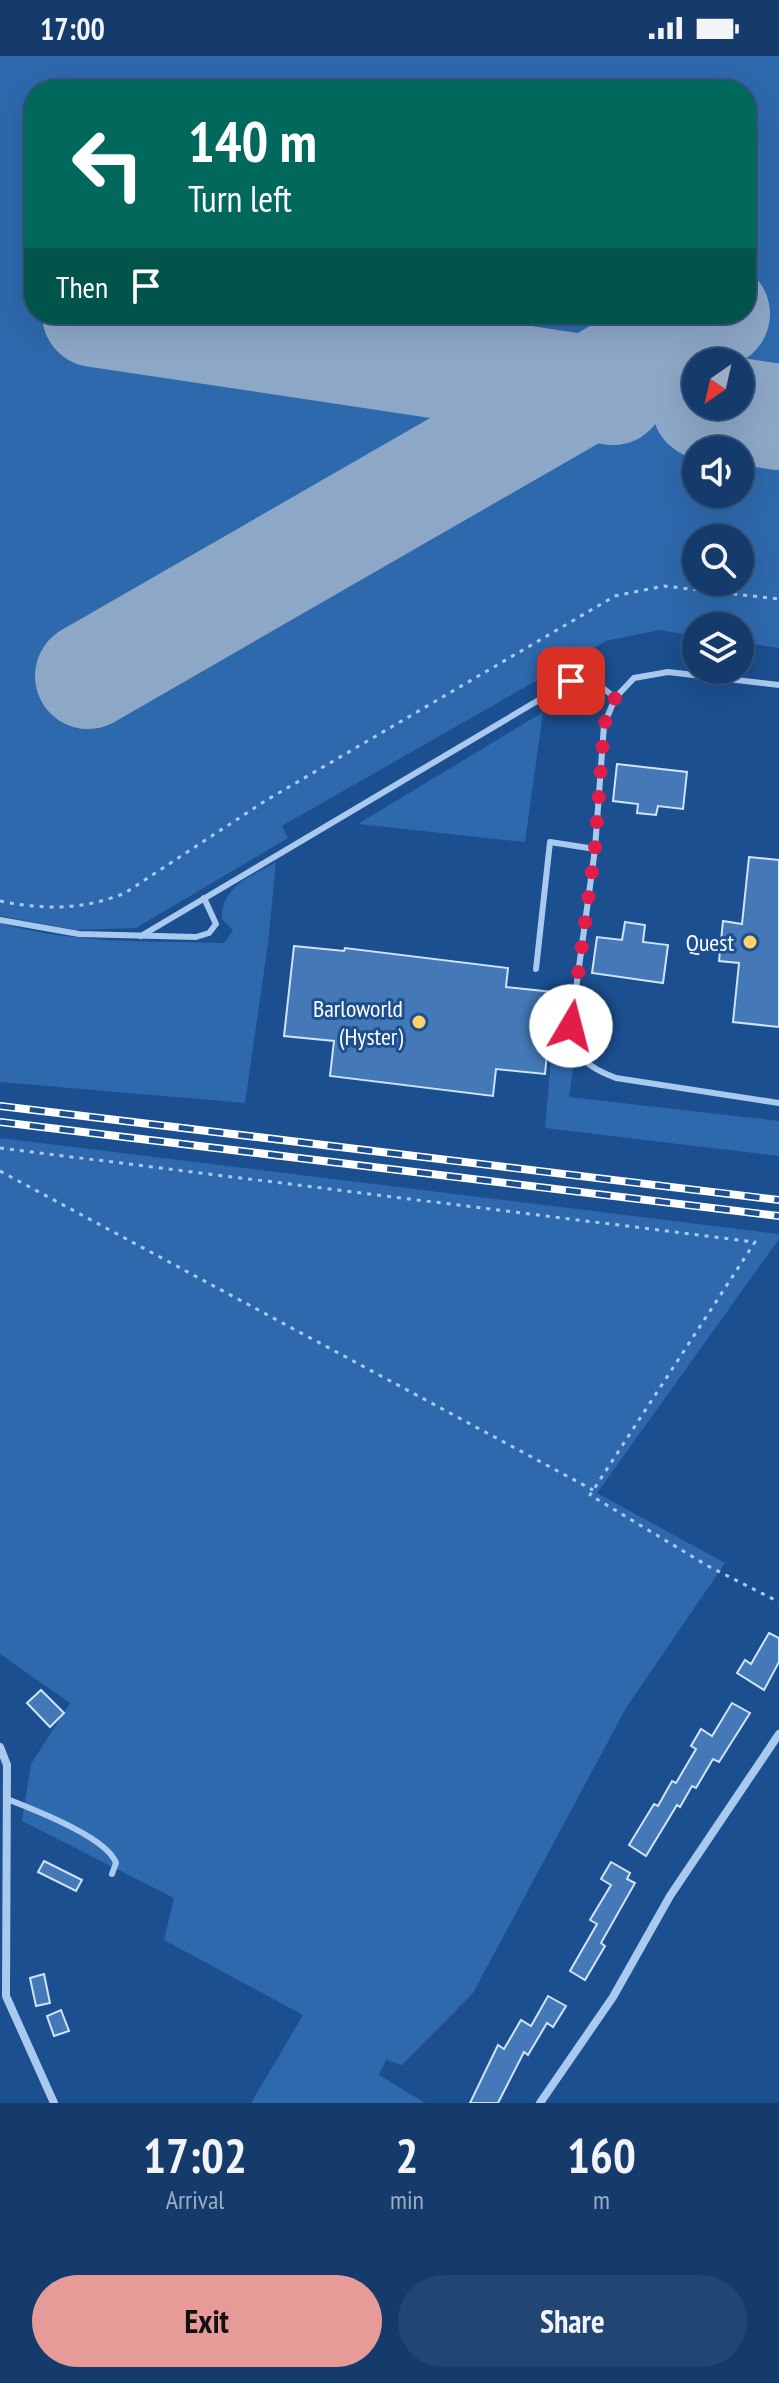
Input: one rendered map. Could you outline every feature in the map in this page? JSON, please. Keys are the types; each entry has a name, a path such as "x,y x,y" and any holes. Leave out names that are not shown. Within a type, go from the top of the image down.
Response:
{"street":[{"path":"540,2103 613,1997 670,1896 779,1734"},
{"path":"0,1747 7,1765 6,1996 54,2103"}],"lane":[{"path":"779,685 668,672 634,678 615,698 604,725 595,849 571,1026 577,1052 593,1070 616,1078 779,1103"},
{"path":"141,936 571,681 582,678 592,681 615,698"},
{"path":"536,969 550,842 595,849"},
{"path":"0,920 79,934 196,937 209,933 216,919 204,898"},
{"path":"7,1799 45,1815 106,1850 116,1863 112,1874"}],"path":[{"path":"0,901 59,908 108,900 125,893 265,801 615,596 664,586 779,599"},
{"path":"0,1148 755,1242 590,1495 708,1566 779,1602"},
{"path":"0,1171 593,1490"}],"shaded area":[{"path":"0,56 779,56 779,648 754,644 754,612 682,612 682,634 659,630 606,641 282,826 288,838 136,928 76,930 0,916"},
{"path":"543,712 525,842 358,824"},
{"path":"276,862 268,944 245,1103 0,1082 0,923 83,938 224,943 233,930 222,919 226,898 239,884"},
{"path":"555,1015 573,1070 569,1097 779,1121 779,1156 545,1128"},
{"path":"0,1138 779,1234 779,1239 597,1493 725,1563 626,1708 473,1993 402,2065 386,2060 379,2075 425,2103 251,2103 303,2015 164,1940 174,1898 22,1821 31,1764 70,1703 0,1654"}],"building":[{"path":"617,764 687,772 683,809 658,806 656,815 637,813 638,804 613,801"},
{"name":"Quest","path":"749,857 779,860 779,1027 733,1022 739,963 719,961 723,921 742,924"},
{"path":"625,922 645,925 643,942 668,945 663,983 592,973 597,937 622,940"},
{"name":"Barloworld (Hyster)","path":"294,946 344,951 345,948 508,968 506,987 553,992 545,1074 496,1069 493,1096 330,1076 334,1041 284,1036"},
{"path":"769,1633 779,1638 779,1662 764,1690 737,1673 745,1660 751,1664"},
{"path":"41,1690 64,1713 50,1727 27,1703"},
{"path":"732,1703 750,1713 719,1762 713,1759 696,1788 692,1786 680,1807 677,1805 646,1856 629,1845 654,1804 658,1806 672,1781 676,1783 696,1749 691,1746 701,1729 712,1736"},
{"path":"44,1861 82,1880 76,1891 38,1872"},
{"path":"611,1862 630,1873 627,1879 635,1883 601,1943 605,1946 585,1980 570,1971 597,1924 590,1920 611,1885 601,1879"},
{"path":"44,1974 50,2003 36,2006 30,1978"},
{"path":"548,1996 566,2006 553,2027 547,2023 528,2055 524,2052 498,2103 470,2103 498,2045 504,2049 521,2020 531,2026"},
{"path":"61,2010 69,2031 54,2036 47,2016"}],"runway":[{"path":"161,324 613,392"},
{"path":"88,676 700,324"},
{"path":"754,413 779,417"}],"railway":[{"path":"0,1106 779,1200"},
{"path":"0,1122 779,1216"}],"place":[{"name":"Quest","path":"750,942"},
{"name":"Barloworld (Hyster)","path":"419,1022"}],"route":[{"path":"571,681 582,678 592,681 615,698 604,725 595,849 571,1026"}]}
